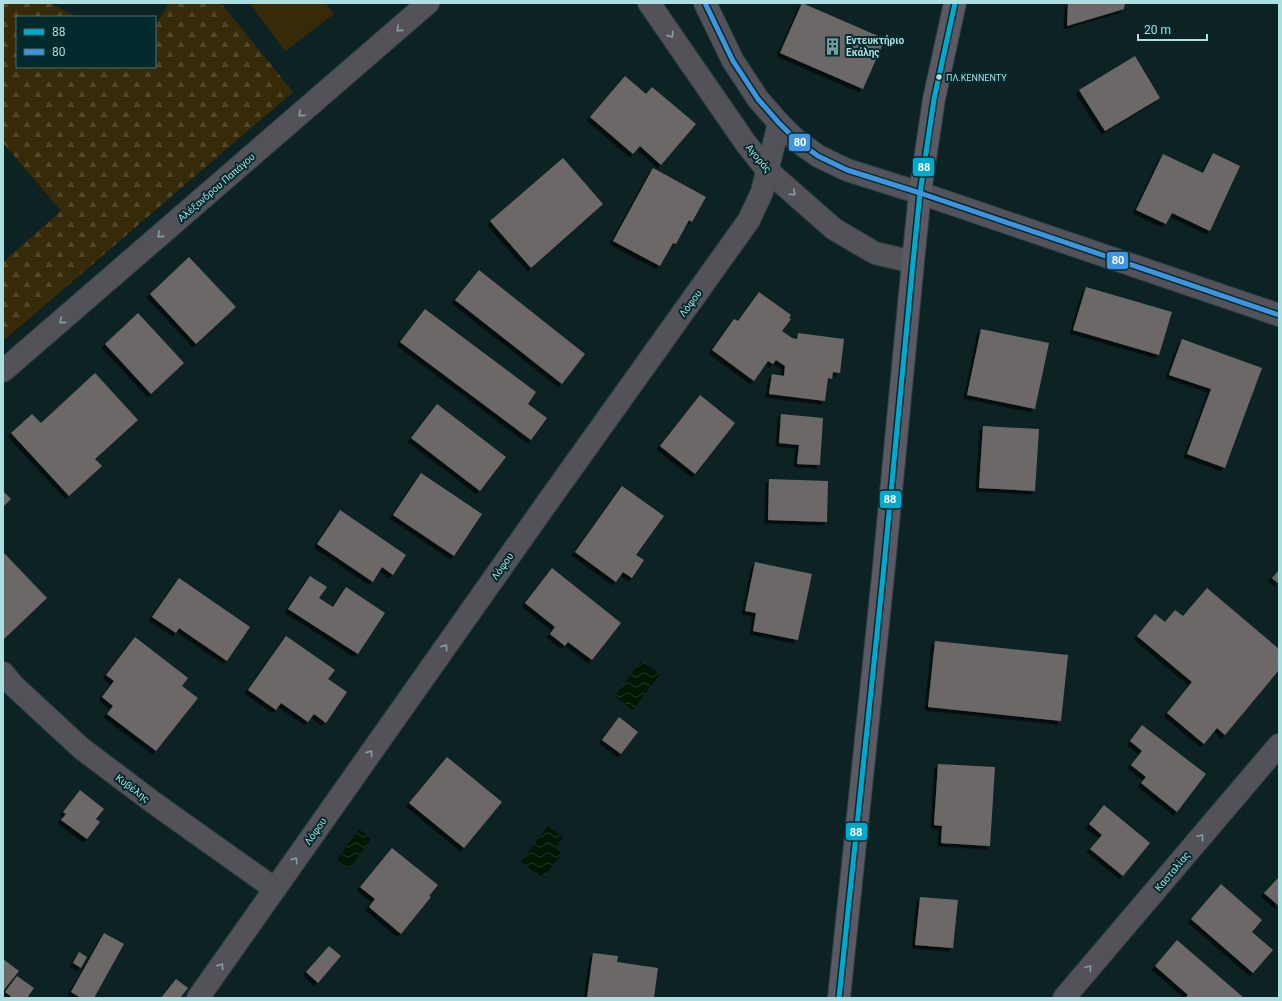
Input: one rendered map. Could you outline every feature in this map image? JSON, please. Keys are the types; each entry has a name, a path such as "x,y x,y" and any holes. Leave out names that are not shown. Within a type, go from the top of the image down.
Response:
{"main road":[{"path":"840,998 920,193 934,99 955,3"}],"street":[{"name":"Αλέξανδρου Παπάγου","path":"3,371 428,3"},
{"name":"Αγοράς","path":"649,3 747,145 768,170 834,229 875,253 913,262"},
{"path":"705,3 733,61 758,98 779,123 804,147 830,163 1279,315"},
{"name":"Λόφου","path":"198,998 542,510 749,220 762,192 779,123"},
{"name":"Κυβέλης","path":"3,673 14,686 81,748 154,803 275,889"},
{"name":"Κασταλίας","path":"1064,998 1279,745"}],"green space":[{"path":"3,3 50,3 75,16 16,16 16,68 156,68 156,24 169,3 221,3 293,92 3,341 3,262 61,211 3,143"},
{"path":"249,3 325,3 334,14 285,51"}],"water":[{"path":"641,661 660,674 633,710 615,696"},
{"path":"548,826 563,837 555,848 562,853 543,878 521,862"},
{"path":"359,829 371,839 349,869 337,860"}],"building":[{"name":"Εντευκτήριο Εκάλης","path":"802,3 885,39 863,89 780,53"},
{"path":"1068,3 1125,3 1124,9 1067,26"},
{"path":"1135,56 1160,98 1105,131 1079,90"},
{"path":"625,76 646,94 652,87 696,124 661,165 640,146 633,154 590,117"},
{"path":"1213,153 1240,166 1210,231 1172,213 1166,224 1136,210 1163,154 1203,173"},
{"path":"563,158 603,204 531,268 490,221"},
{"path":"653,168 706,197 692,222 689,220 676,244 673,243 660,266 613,241"},
{"path":"189,257 236,307 196,344 150,294"},
{"path":"479,270 585,354 562,384 455,300"},
{"path":"1086,287 1172,312 1159,355 1073,330"},
{"path":"759,292 791,315 789,318 791,319 782,331 792,338 797,339 798,333 844,339 840,373 833,372 832,379 828,378 825,401 769,394 772,374 784,376 785,366 776,360 773,364 768,361 754,381 712,350 734,319 738,321"},
{"path":"425,309 536,392 528,404 547,418 531,440 400,342"},
{"path":"138,313 184,363 151,394 105,344"},
{"path":"981,329 1049,343 1035,409 967,395"},
{"path":"1182,339 1262,368 1225,468 1187,454 1211,389 1169,375"},
{"path":"95,373 138,420 95,459 102,466 69,496 11,433 32,414 41,423"},
{"path":"700,395 735,423 695,474 660,446"},
{"path":"437,404 506,457 480,491 411,438"},
{"path":"781,414 823,418 820,465 797,464 799,445 779,443"},
{"path":"983,426 1039,429 1035,491 979,488"},
{"path":"421,473 482,514 454,556 393,515"},
{"path":"769,479 828,481 827,522 768,520"},
{"path":"622,486 664,516 636,555 644,560 632,578 623,572 616,582 575,552"},
{"path":"3,491 11,499 3,507"},
{"path":"340,510 406,555 393,575 382,567 373,582 317,544"},
{"path":"3,552 47,598 3,640"},
{"path":"755,562 812,574 798,640 753,631 756,613 745,611"},
{"path":"552,568 621,623 592,660 568,642 565,646 550,634 555,627 525,603"},
{"path":"1279,570 1279,584 1272,578"},
{"path":"310,576 327,587 319,598 333,607 346,587 385,613 358,654 288,609"},
{"path":"179,578 250,627 227,661 179,628 176,633 152,617"},
{"path":"1207,588 1279,649 1279,670 1225,735 1217,728 1204,744 1167,713 1192,682 1137,636 1155,614 1165,622 1175,610 1183,616"},
{"path":"286,636 335,670 328,679 347,692 326,723 314,714 308,722 281,703 276,710 248,690"},
{"path":"135,637 188,678 182,686 198,698 156,751 107,714 113,706 102,697 114,681 106,675"},
{"path":"935,641 1068,655 1061,721 928,707"},
{"path":"619,717 638,732 621,754 602,740"},
{"path":"1142,725 1206,774 1177,812 1141,783 1146,777 1131,765 1142,751 1130,741"},
{"path":"447,757 502,802 464,848 409,803"},
{"path":"938,764 995,767 990,846 941,843 942,826 934,825"},
{"path":"80,790 104,809 96,819 100,822 87,839 61,820 66,814 63,812"},
{"path":"1104,805 1150,843 1123,876 1090,849 1102,835 1089,824"},
{"path":"392,848 438,885 429,896 431,897 401,934 369,907 375,899 360,887"},
{"path":"1279,877 1279,906 1264,893"},
{"path":"1221,884 1262,920 1252,932 1273,950 1253,973 1191,919"},
{"path":"920,897 958,900 953,948 915,945"},
{"path":"104,933 124,944 94,998 81,998 71,992"},
{"path":"1177,940 1244,998 1185,998 1188,995 1155,966"},
{"path":"329,946 341,956 318,983 306,972"},
{"path":"79,952 87,957 81,968 73,963"},
{"path":"593,953 618,956 617,962 658,968 654,998 587,998"},
{"path":"3,959 19,971 3,991"},
{"path":"17,976 34,988 27,998 13,998 5,992"},
{"path":"176,979 188,988 180,998 161,998"}],"transit line":[{"name":"80","path":"705,3 733,61 758,99 796,140 818,156 847,170 920,193 1279,315"},
{"name":"88","path":"839,998 883,576 920,193 934,99 955,3"}],"place":[{"name":"Εντευκτήριο Εκάλης","path":"833,46"},
{"name":"ΠΛ.ΚΕΝΝΕΝΤΥ","path":"939,77"}]}
